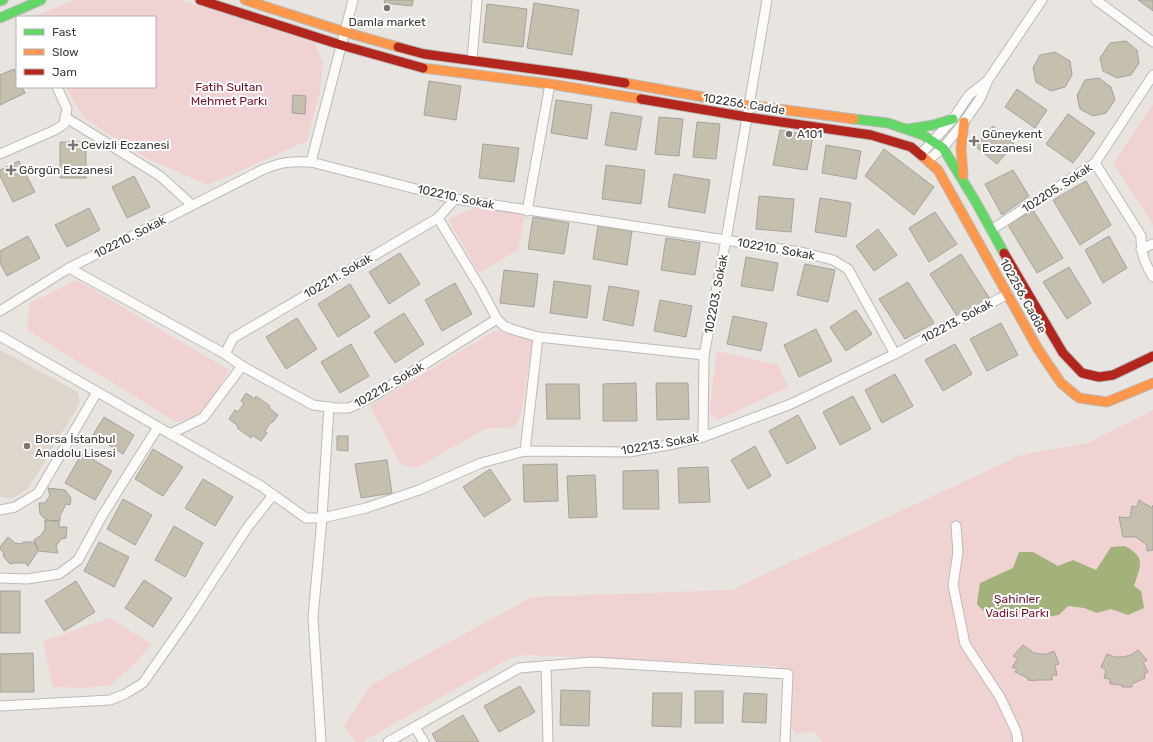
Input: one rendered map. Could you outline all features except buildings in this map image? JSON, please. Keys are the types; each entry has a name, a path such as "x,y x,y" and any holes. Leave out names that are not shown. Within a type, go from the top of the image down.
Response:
{"street":[{"path":"0,18 21,13 41,0"},
{"name":"102256. Cadde","path":"200,0 417,67 550,84 747,117 871,135 911,146 938,170 1038,349 1061,383 1079,398 1107,402 1153,383"},
{"name":"102256. Cadde","path":"245,0 345,32 424,54 577,75 748,105 888,123 923,135 943,148 1063,353 1082,373 1099,377 1113,375 1153,356"},
{"path":"312,162 353,0"},
{"path":"472,60 477,0"},
{"name":"102203. Sokak","path":"703,437 704,354 726,240 767,0"},
{"path":"925,157 943,148 964,122 980,99 988,80 1042,0"},
{"path":"1096,0 1153,42"},
{"name":"102205. Sokak","path":"991,230 1095,163 1153,75"},
{"path":"925,157 934,141 953,119 969,95 988,80"},
{"path":"527,211 550,84"},
{"path":"0,154 55,130 64,124 67,109 57,88"},
{"path":"65,117 82,126 160,176 192,205"},
{"path":"905,129 933,126 953,119"},
{"path":"964,122 960,161 965,185"},
{"name":"102210. Sokak","path":"0,311 69,268 273,165 290,161 312,162 455,199 726,240 806,253 833,260 848,269 895,354"},
{"path":"1095,163 1140,236 1145,264 1153,276"},
{"name":"102211. Sokak","path":"225,354 234,338 438,218 455,199"},
{"path":"438,218 481,289 497,320 504,326 538,337 704,354"},
{"path":"1141,248 1153,244"},
{"name":"102212. Sokak","path":"69,268 225,354 242,366 313,405 329,407 349,408 372,397 497,320"},
{"name":"102213. Sokak","path":"0,336 261,486 306,518 322,518 366,508 418,490 481,463 525,451 629,452 703,437 791,404 895,354 1008,294"},
{"path":"525,451 538,337"},
{"path":"170,434 204,418 242,366"},
{"path":"0,510 15,507 38,493 97,392"},
{"path":"321,742 314,617 329,407"},
{"path":"0,578 27,579 59,574 78,560 102,516 158,427"},
{"path":"0,706 110,700 125,694 143,683 189,617 247,528 273,496"},
{"path":"956,526 958,552 953,585 965,644 1000,697 1016,731 1018,742"},
{"path":"388,742 520,668 592,662 788,674 785,742"},
{"path":"546,666 548,742"},
{"path":"415,727 424,742"}],"shaded area":[{"name":"Borsa İstanbul Anadolu Lisesi","path":"0,350 78,392 80,403 28,489 13,498 0,497"},
{"path":"1125,546 1137,554 1139,559 1140,568 1134,586 1141,591 1144,608 1128,615 1111,609 1097,613 1084,608 1068,606 1059,615 1047,617 1041,609 987,615 977,604 980,583 1013,568 1019,552 1033,552 1058,566 1073,560 1096,570 1111,547"}],"green space":[{"name":"Fatih Sultan Mehmet Parkı","path":"75,0 179,0 315,43 323,64 320,92 307,141 208,185 144,157 84,118 66,88 156,88 156,16 35,16"},
{"path":"1153,104 1153,225 1113,163"},
{"path":"477,207 525,214 518,250 479,273 448,219"},
{"path":"77,280 229,370 202,414 176,422 27,330 30,303"},
{"path":"494,331 533,338 521,416 514,427 485,429 416,468 400,464 370,406"},
{"path":"717,351 778,365 788,387 718,420 709,413"},
{"name":"Şahinler Vadisi Parkı","path":"1153,410 1153,742 823,742 814,731 795,734 789,722 790,671 776,666 526,655 510,658 362,742 356,742 344,726 371,685 532,597 731,590 1021,455 1088,443"},
{"path":"110,618 151,644 136,663 110,685 86,688 53,687 43,641"}],"traffic: fast":[{"path":"0,18 41,0"},
{"path":"854,119 888,123 923,135 943,148 977,204 1004,253"},
{"path":"908,129 933,125 953,119"}],"traffic: slow":[{"path":"245,0 345,32 398,47"},
{"path":"423,68 550,84 641,99"},
{"path":"625,83 748,105 854,119"},
{"path":"963,175 961,149 964,122"},
{"path":"922,156 938,170 1038,349 1061,383 1079,398 1107,402 1153,383"}],"traffic: jam":[{"path":"200,0 341,45 423,68"},
{"path":"398,47 424,54 625,83"},
{"path":"641,99 747,117 871,135 911,147 922,156"},
{"path":"1004,253 1063,353 1082,373 1099,377 1113,375 1153,356"}],"place":[{"name":"Damla market","path":"387,8"},
{"name":"A101","path":"789,134"},
{"name":"Güneykent Eczanesi","path":"974,141"},
{"name":"Cevizli Eczanesi","path":"73,145"},
{"name":"Görgün Eczanesi","path":"11,170"},
{"name":"Borsa İstanbul Anadolu Lisesi","path":"27,446"}]}
